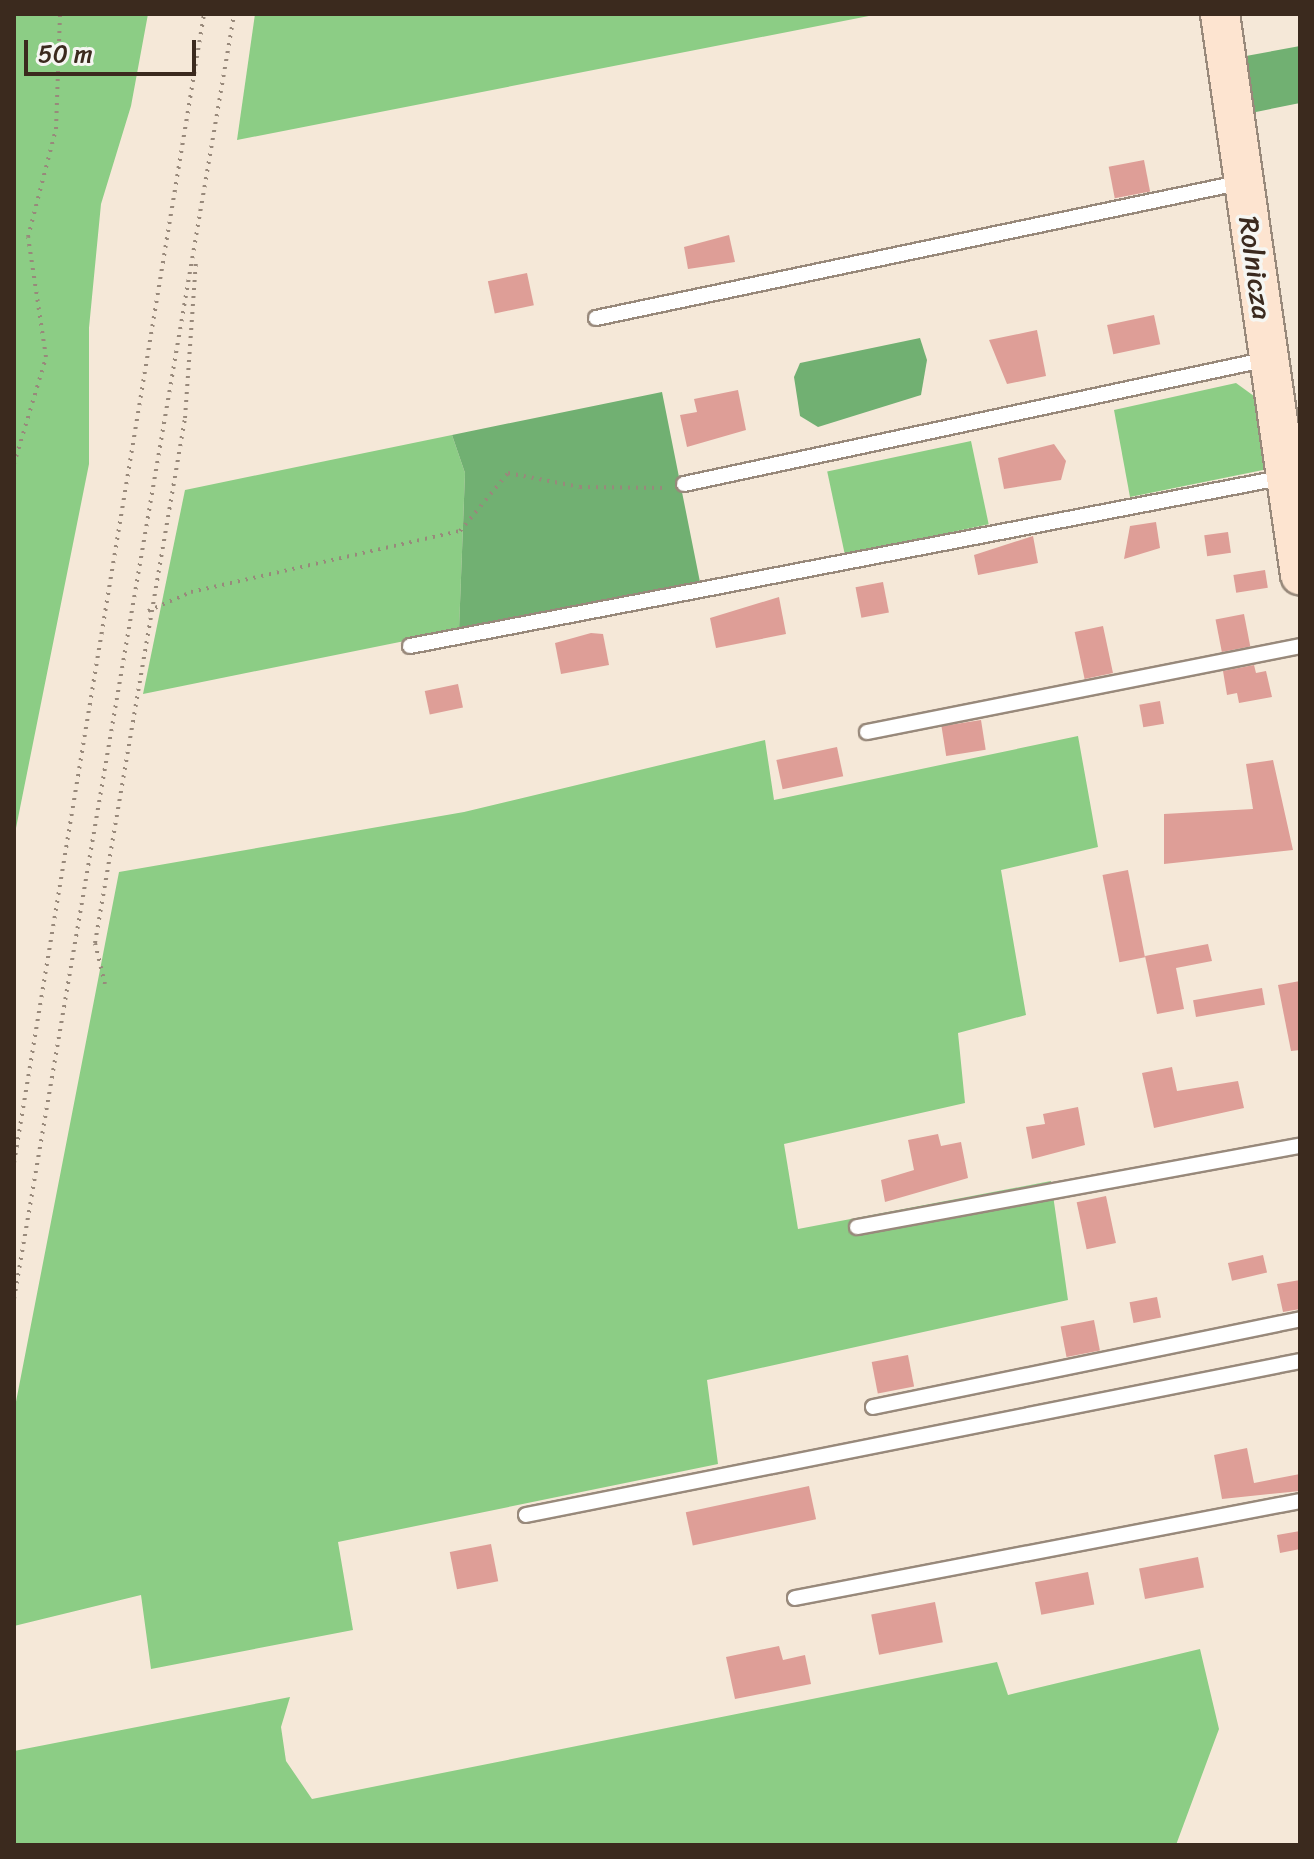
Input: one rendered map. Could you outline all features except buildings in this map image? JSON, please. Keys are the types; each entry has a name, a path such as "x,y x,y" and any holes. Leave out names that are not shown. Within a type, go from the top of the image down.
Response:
{"street":[{"name":"Rolnicza","path":"1220,14 1285,477 1296,520 1300,575"}],"lane":[{"path":"596,318 1243,182"},
{"path":"684,484 1268,359"},
{"path":"410,646 1285,477"},
{"path":"867,732 1300,646"},
{"path":"857,1227 1300,1146"},
{"path":"873,1407 1300,1319"},
{"path":"526,1515 1300,1361"},
{"path":"795,1598 1300,1501"}],"path":[{"path":"14,464 46,357 28,237 56,129 60,14"},
{"path":"14,1163 204,14"},
{"path":"14,1299 234,14"},
{"path":"105,984 95,943 148,611 185,418 196,326 196,245"},
{"path":"148,611 191,592 460,531 508,473 580,487 684,484"}],"green space":[{"path":"14,14 148,14 131,106 101,204 89,328 89,464 14,838"},
{"path":"255,14 879,14 237,140"},
{"path":"1300,46 1300,103 1251,113 1246,56"},
{"path":"920,338 927,360 921,395 818,427 800,416 794,377 800,363"},
{"path":"1236,383 1258,399 1268,469 1130,497 1114,410"},
{"path":"662,392 700,582 459,630 465,473 452,435"},
{"path":"452,435 465,473 459,630 143,694 185,490"},
{"path":"971,441 989,524 845,555 827,472"},
{"path":"1078,736 1098,847 1001,870 1026,1015 958,1033 965,1103 784,1144 798,1229 1051,1181 1068,1300 707,1380 718,1464 338,1542 353,1630 151,1669 141,1595 14,1626 14,1412 119,872 464,812 765,740 774,800"},
{"path":"1200,1649 1219,1729 1176,1845 14,1845 14,1751 290,1697 281,1727 286,1761 312,1799 997,1662 1008,1695"}]}
